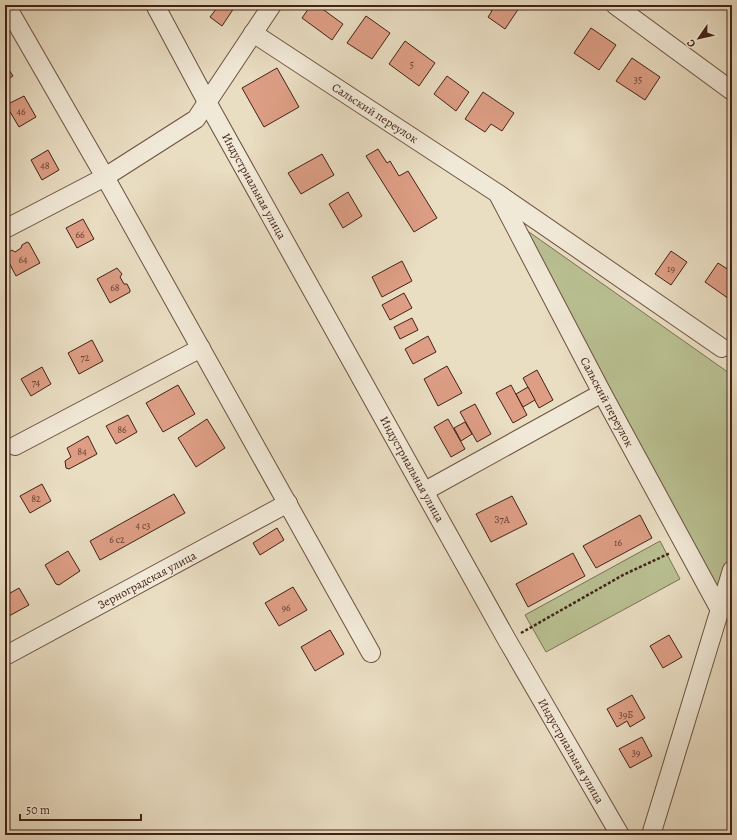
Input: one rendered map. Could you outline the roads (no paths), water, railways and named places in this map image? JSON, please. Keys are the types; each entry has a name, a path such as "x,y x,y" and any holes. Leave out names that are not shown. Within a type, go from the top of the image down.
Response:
{"street":[{"name":"Индустриальная улица","path":"155,5 207,102 507,640 620,835"},
{"path":"5,229 105,177 196,119 272,5"},
{"path":"615,5 732,90"},
{"path":"7,12 105,177 371,653"},
{"name":"Сальский переулок","path":"253,33 497,194 722,348"},
{"name":"Сальский переулок","path":"497,194 602,393 720,610"},
{"path":"15,446 201,348"},
{"path":"425,491 602,393"},
{"name":"Зерноградская улица","path":"5,656 288,503"},
{"path":"651,835 732,570"}]}
